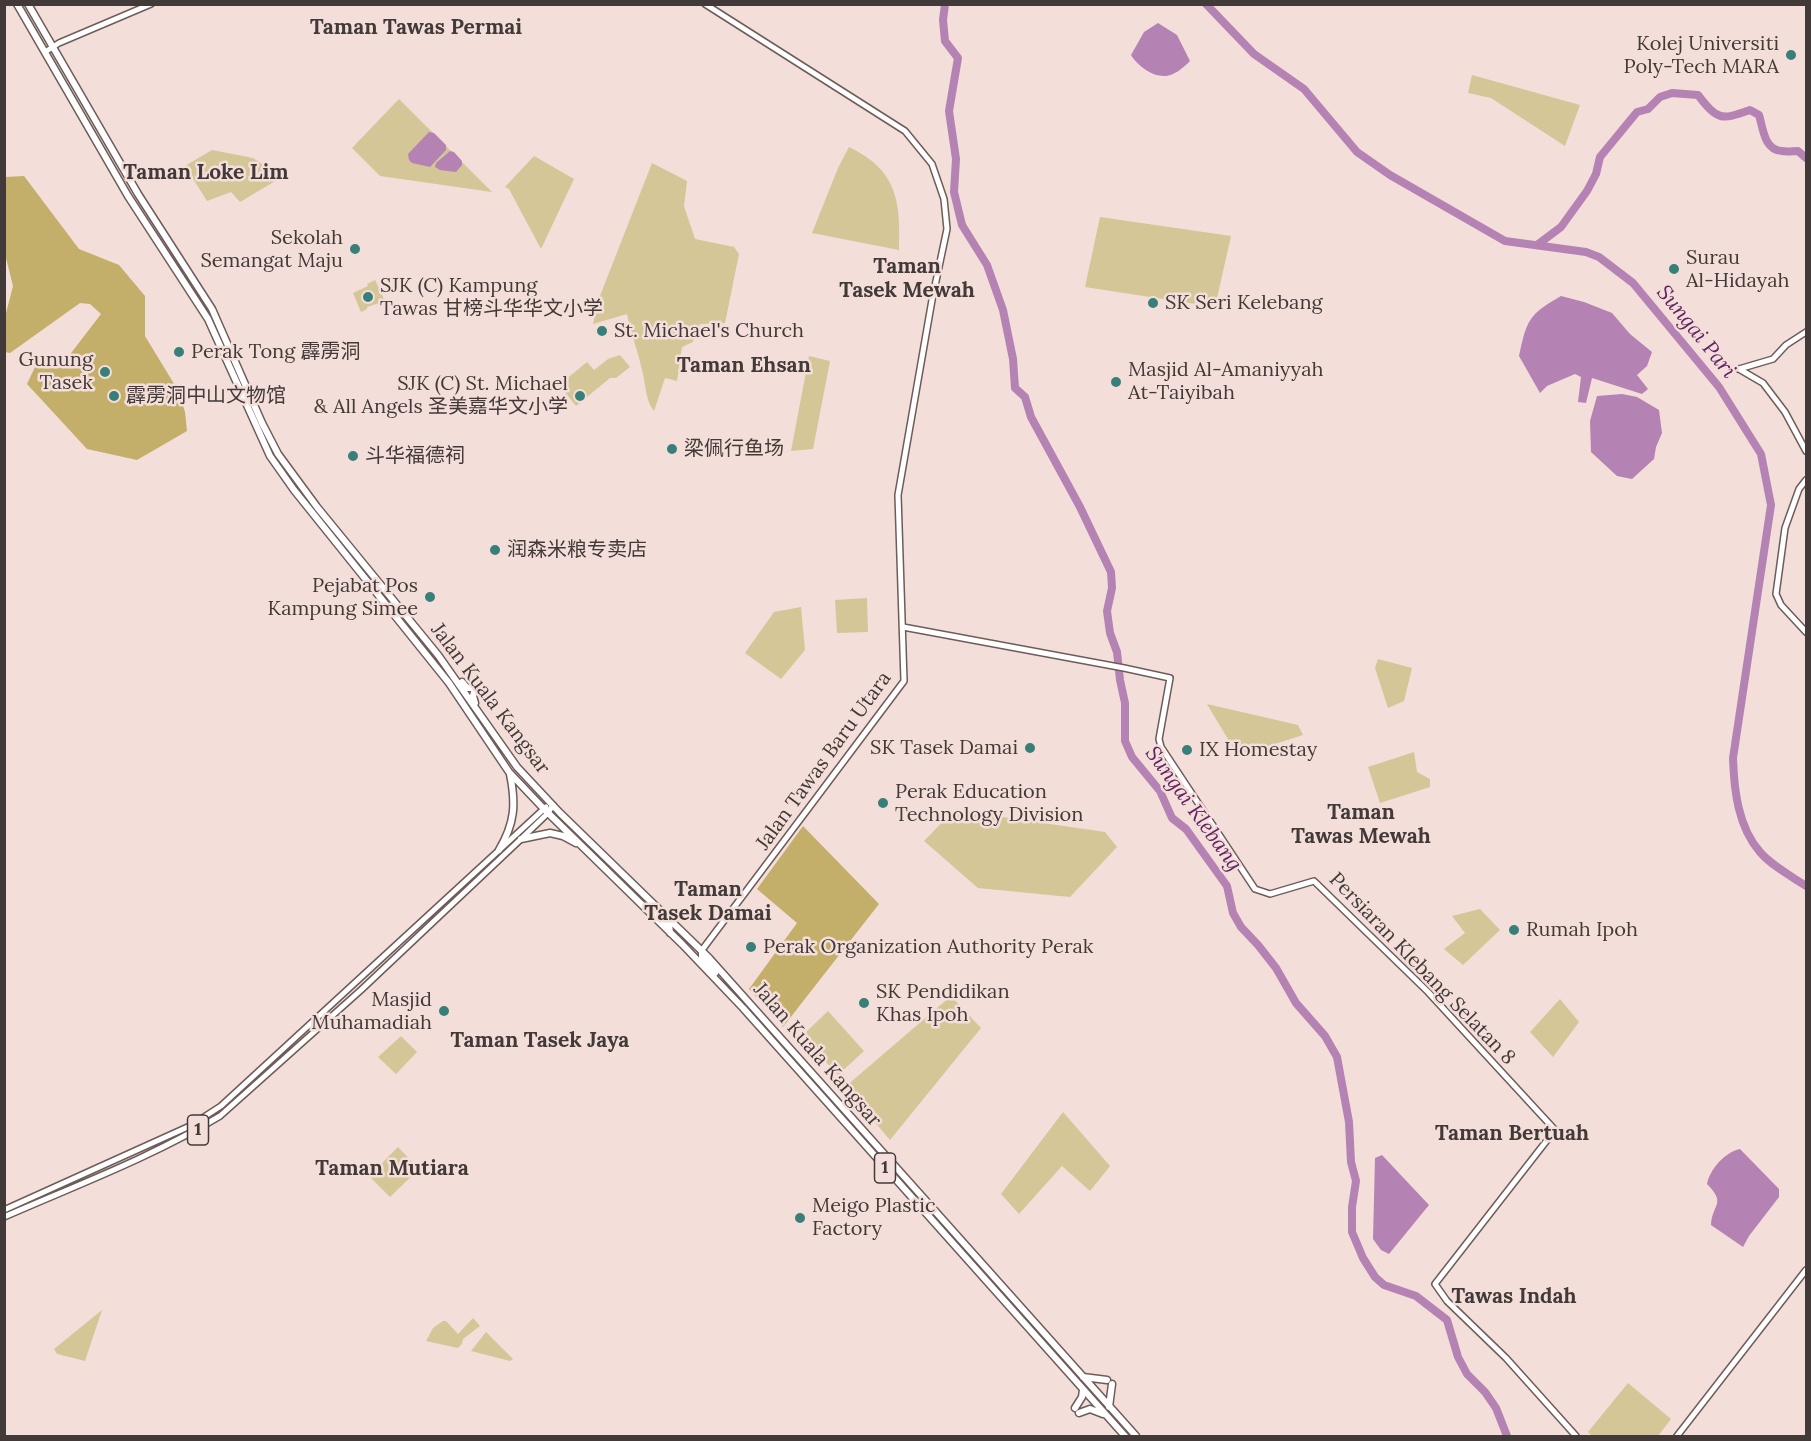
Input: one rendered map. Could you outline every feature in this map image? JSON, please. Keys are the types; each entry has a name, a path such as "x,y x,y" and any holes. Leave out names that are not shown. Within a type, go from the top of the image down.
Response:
{"highway":[{"name":"Jalan Kuala Kangsar","path":"17,4 128,196 208,319 270,456 310,510 437,669 510,772 545,811 682,944 743,1008 1125,1437"},
{"name":"Jalan Kuala Kangsar","path":"28,4 138,194 212,309 258,415 278,454 317,507 445,665 517,767 552,805 702,950 1136,1437"},
{"path":"445,665 455,672 467,688 475,688 473,696 475,706"},
{"path":"437,669 449,677 460,692 467,694 466,702 484,729 489,743"},
{"path":"499,850 512,824 513,792 510,772"},
{"path":"521,839 550,833 580,844"},
{"path":"635,885 639,894 666,920 670,933 680,932 688,935"},
{"path":"682,944 693,950 702,950 702,959 742,1003 743,1008"},
{"path":"1083,1377 1109,1382 1109,1407"},
{"path":"1083,1390 1077,1411 1090,1409 1104,1414"}],"street":[{"path":"45,52 151,4"},
{"name":"Jalan Tawas Baru Utara","path":"702,950 903,683 905,677 898,495 932,300 947,229 944,199 930,159 903,130 705,4"},
{"path":"1806,332 1786,345 1773,359 1739,369 1763,383 1785,412 1806,451"},
{"path":"1806,480 1799,489 1787,520 1776,594 1781,605 1806,632"},
{"name":"Persiaran Klebang Selatan 8","path":"903,627 1170,678 1159,739 1161,747 1255,889 1270,894 1314,880 1428,992 1555,1130 1435,1284 1447,1301 1506,1358 1576,1437"},
{"name":"1","path":"4,1210 190,1126 221,1106 499,850 552,805"},
{"name":"1","path":"4,1217 146,1155 193,1133 220,1116 359,991 521,839 545,811"},
{"path":"337,1000 354,989 359,991 359,982 363,975"},
{"path":"1677,1437 1806,1270"}],"shaded area":[{"path":"1158,23 1177,35 1190,61 1168,76 1159,76 1149,72 1131,55 1144,32"},
{"path":"1472,75 1580,105 1565,146 1491,98 1468,93"},
{"path":"399,99 492,192 380,176 352,148"},
{"path":"429,132 434,133 446,145 446,150 430,167 412,163 408,154"},
{"path":"849,147 877,166 893,189 899,216 899,250 812,233 838,168"},
{"path":"212,150 253,158 282,177 240,202 231,192 207,201 185,166"},
{"path":"450,151 462,161 462,165 456,172 435,167 436,163"},
{"path":"534,156 574,179 541,249 509,189 505,187"},
{"path":"652,163 687,181 684,206 695,239 734,247 739,254 725,323 700,324 693,342 682,347 677,381 665,378 654,411 647,397 627,314 593,324 598,301"},
{"path":"24,176 79,249 119,265 145,296 145,336 179,392 185,412 187,431 137,460 87,449 27,384 35,367 68,357 101,314 90,304 80,303 10,353 5,352 5,317 13,286 5,254 5,177"},
{"path":"1100,217 1231,236 1215,307 1085,287"},
{"path":"375,280 385,301 367,307 361,312 353,293"},
{"path":"1561,296 1612,313 1630,334 1652,352 1647,366 1637,375 1648,389 1642,394 1592,378 1586,403 1578,402 1581,377 1575,374 1547,386 1540,393 1519,356 1527,326 1535,314"},
{"path":"620,355 630,367 616,378 610,378 576,406 559,385 587,362 594,370 608,359"},
{"path":"809,356 830,361 813,449 791,451"},
{"path":"1622,394 1637,397 1659,410 1662,433 1654,459 1632,479 1617,476 1591,452 1590,421 1597,396"},
{"path":"867,598 868,632 837,633 835,600"},
{"path":"801,607 805,650 781,679 745,653 774,612"},
{"path":"1378,659 1412,668 1404,701 1388,708 1375,668"},
{"path":"1207,704 1298,725 1303,735 1238,756"},
{"path":"1414,752 1417,772 1430,779 1430,787 1380,803 1368,767"},
{"path":"954,810 1105,832 1117,847 1070,897 978,888 924,841"},
{"path":"803,826 879,904 783,1027 749,989 797,923 757,889"},
{"path":"1480,909 1500,930 1463,965 1444,949 1465,933 1452,916"},
{"path":"951,996 981,1028 890,1140 845,1087"},
{"path":"1560,999 1579,1022 1553,1057 1530,1032"},
{"path":"828,1011 864,1051 838,1075 802,1036"},
{"path":"401,1036 417,1052 396,1074 378,1057"},
{"path":"1063,1112 1110,1166 1090,1191 1062,1166 1019,1214 1001,1194"},
{"path":"398,1147 419,1169 390,1197 369,1176"},
{"path":"1740,1149 1779,1189 1779,1197 1743,1247 1711,1225 1717,1200 1707,1184 1719,1162"},
{"path":"1382,1155 1429,1205 1389,1254 1381,1250 1373,1239 1375,1158"},
{"path":"102,1310 85,1361 57,1354 54,1349"},
{"path":"473,1318 480,1326 463,1339 458,1348 426,1341 433,1328 443,1321 446,1321 458,1334"},
{"path":"486,1332 513,1359 510,1361 471,1351"},
{"path":"1628,1383 1671,1419 1658,1436 1592,1436 1588,1432"}],"waterway":[{"name":"Sungai Klebang","path":"945,4 943,20 945,41 958,58 949,111 956,159 954,192 962,225 987,265 1003,310 1013,359 1015,388 1025,397 1031,417 1080,507 1111,572 1112,588 1107,611 1110,633 1117,652 1125,703 1125,741 1132,757 1160,791 1172,818 1186,829 1227,886 1233,913 1241,927 1276,968 1296,1003 1325,1036 1337,1057 1349,1122 1351,1162 1356,1181 1352,1207 1352,1232 1363,1258 1375,1277 1384,1285 1416,1296 1447,1320 1458,1357 1467,1374 1485,1392 1496,1408 1507,1436"},
{"name":"Sungai Pari","path":"1206,4 1254,54 1304,89 1357,152 1390,175 1505,241 1586,252 1599,257 1633,283 1719,387 1761,454 1771,505 1733,758 1736,795 1742,820 1760,852 1806,886"},
{"path":"1537,245 1561,227 1587,191 1596,174 1600,157 1637,112 1648,109 1660,97 1672,93 1698,95 1710,110 1721,116 1732,116 1750,110 1759,115 1765,138 1771,147 1782,151 1798,151 1806,158"}],"place":[{"name":"Kolej Universiti Poly-Tech MARA","path":"1791,55"},
{"name":"Sekolah Semangat Maju","path":"355,249"},
{"name":"Surau Al-Hidayah","path":"1674,269"},
{"name":"SJK (C) Kampung Tawas 甘榜斗华华文小学","path":"368,297"},
{"name":"SK Seri Kelebang","path":"1153,303"},
{"name":"St. Michael's Church","path":"602,331"},
{"name":"Perak Tong 霹雳洞","path":"179,352"},
{"name":"Gunung Tasek","path":"105,372"},
{"name":"Masjid Al-Amaniyyah At-Taiyibah","path":"1116,382"},
{"name":"霹雳洞中山文物馆","path":"114,396"},
{"name":"SJK (C) St. Michael & All Angels 圣美嘉华文小学","path":"580,396"},
{"name":"梁佩行鱼场","path":"672,449"},
{"name":"斗华福德祠","path":"353,456"},
{"name":"润森米粮专卖店","path":"495,550"},
{"name":"Pejabat Pos Kampung Simee","path":"430,597"},
{"name":"SK Tasek Damai","path":"1030,748"},
{"name":"IX Homestay","path":"1187,750"},
{"name":"Perak Education Technology Division","path":"883,803"},
{"name":"Rumah Ipoh","path":"1514,930"},
{"name":"Perak Organization Authority Perak","path":"751,947"},
{"name":"SK Pendidikan Khas Ipoh","path":"864,1003"},
{"name":"Masjid Muhamadiah","path":"444,1011"},
{"name":"Meigo Plastic Factory","path":"800,1218"}],"district":[{"name":"Taman Tawas Permai","path":"416,28"},
{"name":"Taman Loke Lim","path":"206,173"},
{"name":"Taman Tasek Mewah","path":"907,279"},
{"name":"Taman Ehsan","path":"744,366"},
{"name":"Taman Tawas Mewah","path":"1361,825"},
{"name":"Taman Tasek Damai","path":"708,902"},
{"name":"Taman Tasek Jaya","path":"540,1041"},
{"name":"Taman Bertuah","path":"1512,1134"},
{"name":"Taman Mutiara","path":"392,1169"},
{"name":"Tawas Indah","path":"1514,1297"}]}
